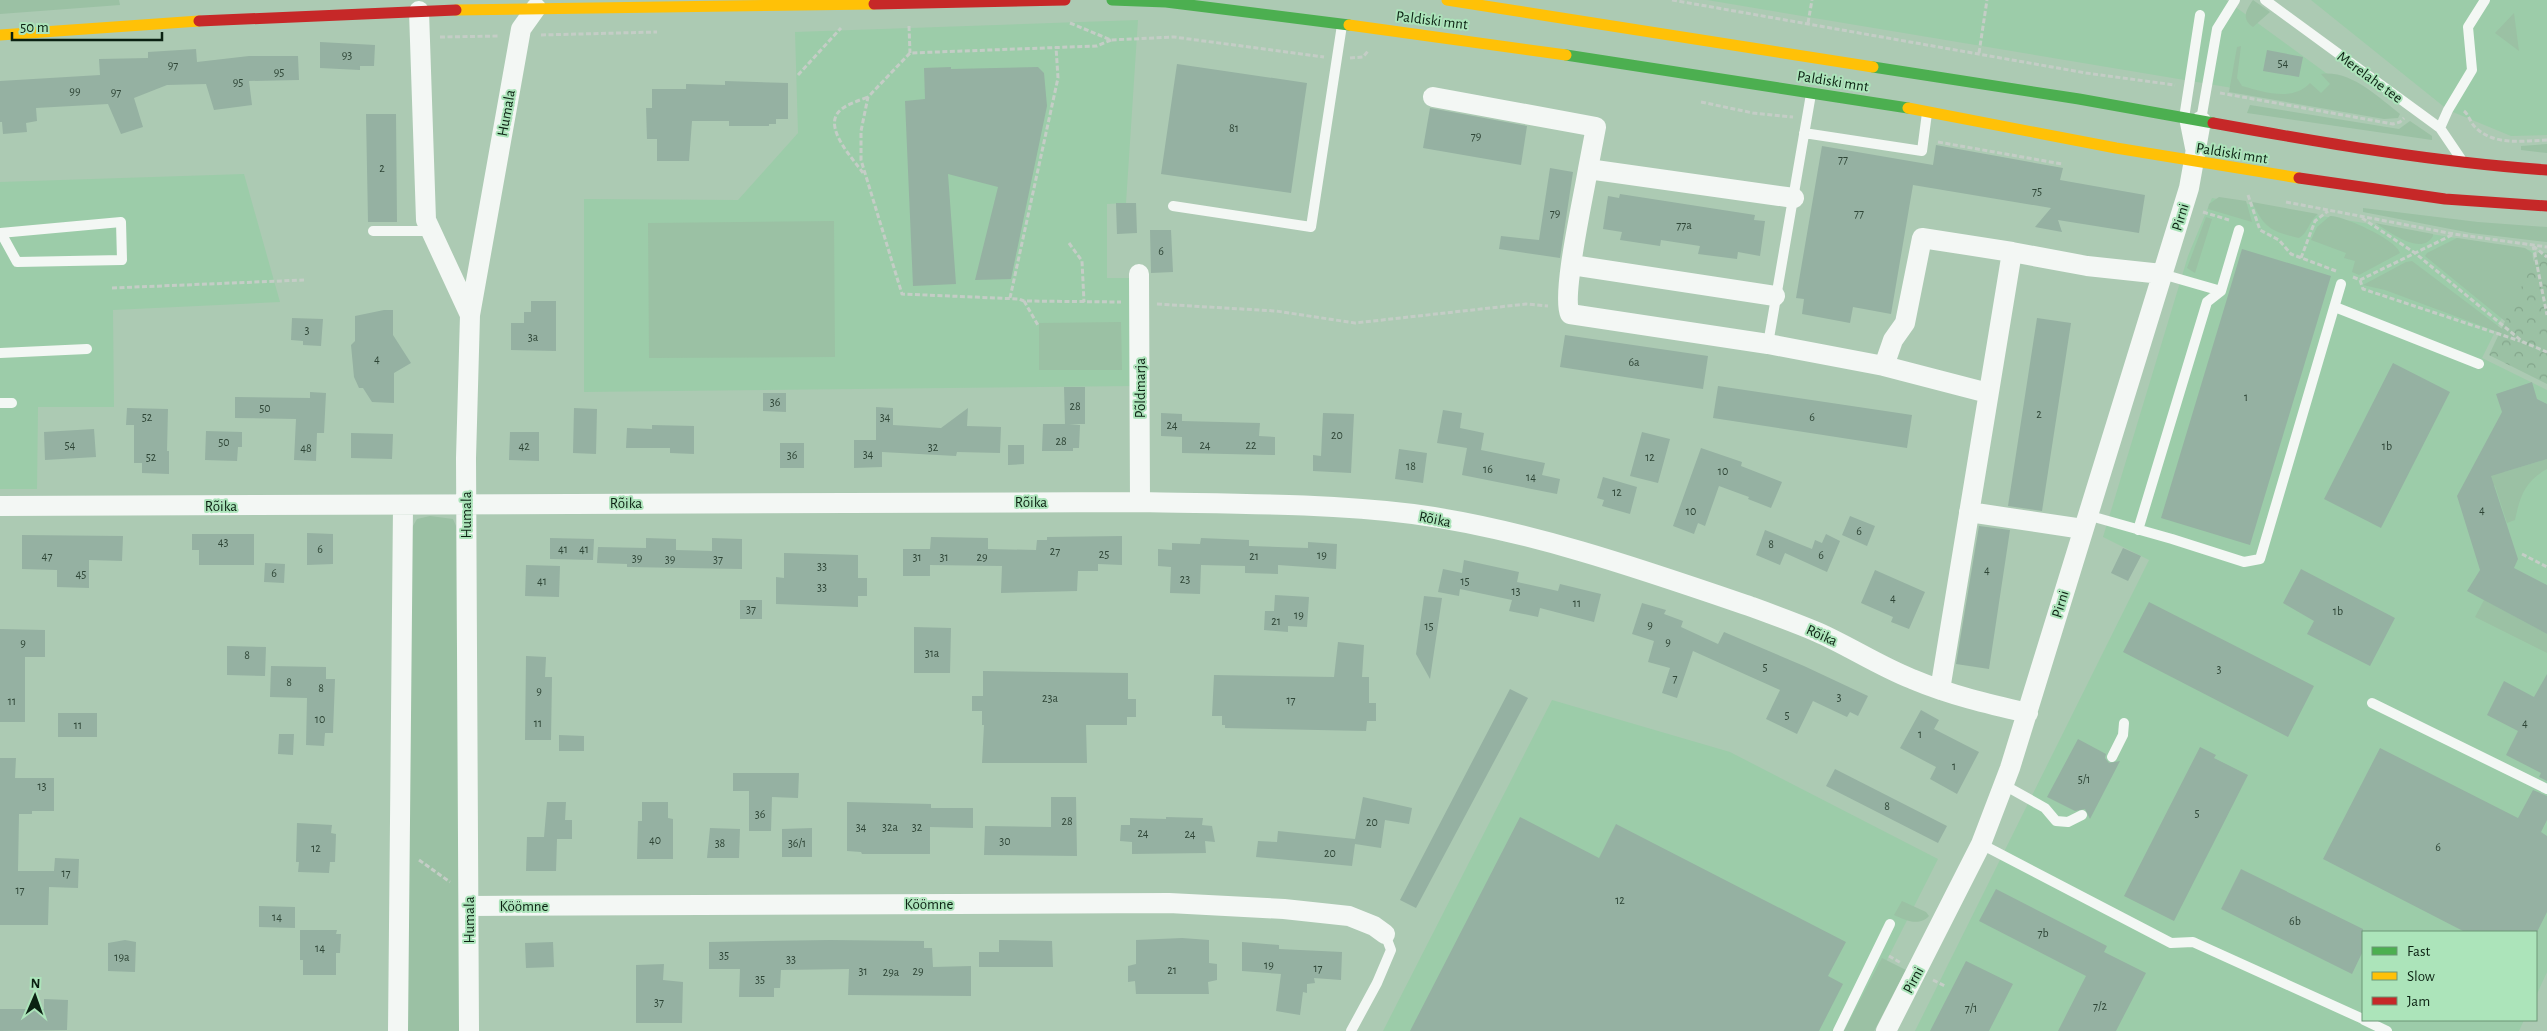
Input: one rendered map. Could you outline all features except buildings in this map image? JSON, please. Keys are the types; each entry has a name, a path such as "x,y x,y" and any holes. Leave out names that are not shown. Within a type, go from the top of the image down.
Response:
{"main road":[{"path":"0,35 161,22 419,11 747,2 847,6 1065,0"},
{"name":"Paldiski mnt","path":"1112,0 1166,2 1460,39 1927,112 2193,162 2444,200 2547,206"},
{"name":"Paldiski mnt","path":"1447,0 2079,99 2356,149 2465,164 2547,170"},
{"path":"152,12 161,22"}],"street":[{"name":"Humala","path":"469,1031 466,503 470,315 521,29 536,8"},
{"path":"419,11 426,220 470,315"},
{"path":"1433,97 1596,127 1572,265 1568,309 1570,314 1768,344 1884,366 1988,393"},
{"name":"Pirni","path":"1886,1031 1981,844 2004,785 2189,188 2193,162 2193,119"},
{"path":"1588,169 1794,198"},
{"path":"1884,366 1893,340 1905,323 1922,238 2087,266 2126,268 2162,274"},
{"path":"1940,690 2012,252"},
{"path":"1572,265 1775,296"},
{"name":"Põldmarja","path":"1138,274 1140,303 1140,502"},
{"name":"Rõika","path":"0,506 1140,502 1330,507 1405,514 1522,536 1623,565 1763,611 1818,632 1911,679 1940,690 1966,699 2028,712"},
{"path":"398,1031 402,506"},
{"path":"1969,512 2085,522"},
{"name":"Köömne","path":"469,901 1169,903 1284,909 1349,916 1374,926 1385,934"}],"lane":[{"path":"2193,119 2217,28 2235,0"},
{"name":"Merelahe tee","path":"2265,0 2440,128 2465,164"},
{"path":"2440,128 2448,110 2472,70 2468,27 2485,0"},
{"path":"2193,119 2200,15"},
{"path":"1173,206 1311,227 1342,24"},
{"path":"1768,344 1811,93"},
{"path":"1804,132 1922,151 1927,112"},
{"path":"121,222 122,260 17,262 0,233 121,222"},
{"path":"2138,530 2206,302 2220,291 2239,230"},
{"path":"373,231 431,232"},
{"path":"2162,274 2220,291"},
{"path":"2085,522 2138,530 2244,562 2260,559 2341,284"},
{"path":"2335,307 2479,364"},
{"path":"0,353 87,349"},
{"path":"0,403 12,403"},
{"path":"2372,703 2547,789"},
{"path":"2112,757 2123,735 2124,723"},
{"path":"2004,785 2045,808 2056,820 2068,822 2082,815"},
{"path":"1981,844 2172,943 2193,942 2362,1019"},
{"path":"1838,1031 1890,924"},
{"path":"1351,1031 1377,983 1391,950 1385,934"},
{"path":"2366,1021 2387,1031"}],"path":[{"path":"1672,0 2178,86"},
{"path":"1808,23 1812,0"},
{"path":"1979,53 1987,0"},
{"path":"1062,20 1112,40"},
{"path":"900,24 918,24"},
{"path":"909,24 910,53"},
{"path":"798,75 843,26"},
{"path":"440,37 500,36"},
{"path":"866,176 838,139 834,120 837,114 844,108 868,97 910,53 1097,46 1112,40 1174,37 1336,59 1363,57 1371,48"},
{"path":"1010,298 1058,78 1056,47"},
{"path":"2228,94 2393,124 2400,122 2406,117"},
{"path":"868,97 861,131 861,160 902,294 1010,298 1024,302 1140,303 1276,311 1354,323 1526,304 1552,306 1570,314"},
{"path":"2464,111 2475,128 2486,136 2502,141 2547,140"},
{"path":"2241,194 2257,197"},
{"path":"2248,195 2260,230 2279,240 2290,254 2360,280 2454,234"},
{"path":"2284,202 2454,234 2547,247"},
{"path":"2301,258 2315,221 2329,210"},
{"path":"2359,216 2415,253 2523,342"},
{"path":"1069,243 1082,261 1084,302"},
{"path":"2533,246 2547,257"},
{"path":"2533,246 2547,315"},
{"path":"112,288 304,280"},
{"path":"2360,280 2363,288 2523,342 2547,352"},
{"path":"1024,302 1038,328"},
{"path":"2522,554 2547,568"},
{"path":"400,854 420,861 469,901"}],"shaded area":[{"path":"1707,0 2226,0 2352,92 2346,107"},
{"path":"2311,0 2547,0 2547,135 2511,136 2448,110"},
{"path":"1138,20 1126,203 1107,204 1107,278 1131,278 1135,386 584,392 584,199 738,200 798,133 795,32"},
{"path":"244,174 280,302 113,310 114,407 38,407 37,489 0,489 0,182"},
{"path":"2212,198 2535,251 2482,358 2547,390 2547,972 2537,994 2537,931 2362,931 2362,1021 2524,1021 2519,1031 1915,1031 2149,560 2103,537 2188,256"},
{"path":"1552,700 1730,752 1938,859 1851,1031 1383,1031"}],"green space":[{"path":"0,0 119,0 120,5 0,14"},
{"path":"2253,0 2270,12 2253,27 2247,21 2246,14"},
{"path":"2514,13 2519,51 2495,33"},
{"path":"2241,46 2237,78 2242,86 2268,93 2286,94 2303,89 2310,83 2321,93 2330,84 2321,74 2332,74 2343,76 2364,86 2400,114 2398,118 2384,119 2229,92 2237,47"},
{"path":"2250,105 2399,129 2410,121 2432,136 2432,140 2247,113"},
{"path":"2547,144 2547,153 2521,150 2521,146"},
{"path":"2219,197 2246,201 2252,222 2208,209 2209,204"},
{"path":"2252,202 2318,214 2299,238 2282,234 2270,228 2256,211"},
{"path":"2363,208 2478,222 2547,227 2547,242 2471,233 2363,212"},
{"path":"2330,216 2346,220 2369,230 2390,242 2400,253 2359,275 2352,272 2355,261 2344,258 2346,253 2311,240 2317,227"},
{"path":"2206,217 2212,219 2195,273 2187,268"},
{"path":"834,221 835,357 649,358 648,223"},
{"path":"2375,223 2433,234 2433,236 2428,242 2421,244 2413,243 2396,236"},
{"path":"2457,238 2525,248 2532,253 2547,337 2522,335 2425,256 2427,253"},
{"path":"2538,252 2547,253 2547,384 2489,355"},
{"path":"2412,261 2506,332 2498,332 2385,290 2363,285 2406,262"},
{"path":"1121,322 1122,370 1039,370 1039,323"},
{"path":"2547,459 2547,469 2529,484 2522,496 2515,520 2507,523 2495,486 2487,481 2495,468 2504,472"},
{"path":"430,516 453,519 456,526 460,1031 407,1031 410,531 417,519"},
{"path":"2484,600 2547,634 2547,653 2475,617"},
{"path":"1902,901 1926,912 1929,916 1916,922 1894,915"},
{"path":"1882,958 1906,970 1874,1031 1844,1031"}],"traffic: fast":[{"path":"1112,0 1166,2 1349,25"},
{"path":"1566,55 1908,108"},
{"path":"1873,67 2079,99 2213,123"}],"traffic: slow":[{"path":"1447,0 1873,67"},
{"path":"456,10 874,4"},
{"path":"0,35 199,21"},
{"path":"1349,25 1566,55"},
{"path":"1908,108 2116,148 2299,178"}],"traffic: jam":[{"path":"874,4 1065,0"},
{"path":"199,21 456,10"},
{"path":"2213,123 2338,145 2421,157 2547,170"},
{"path":"2299,178 2445,199 2547,206"}]}
